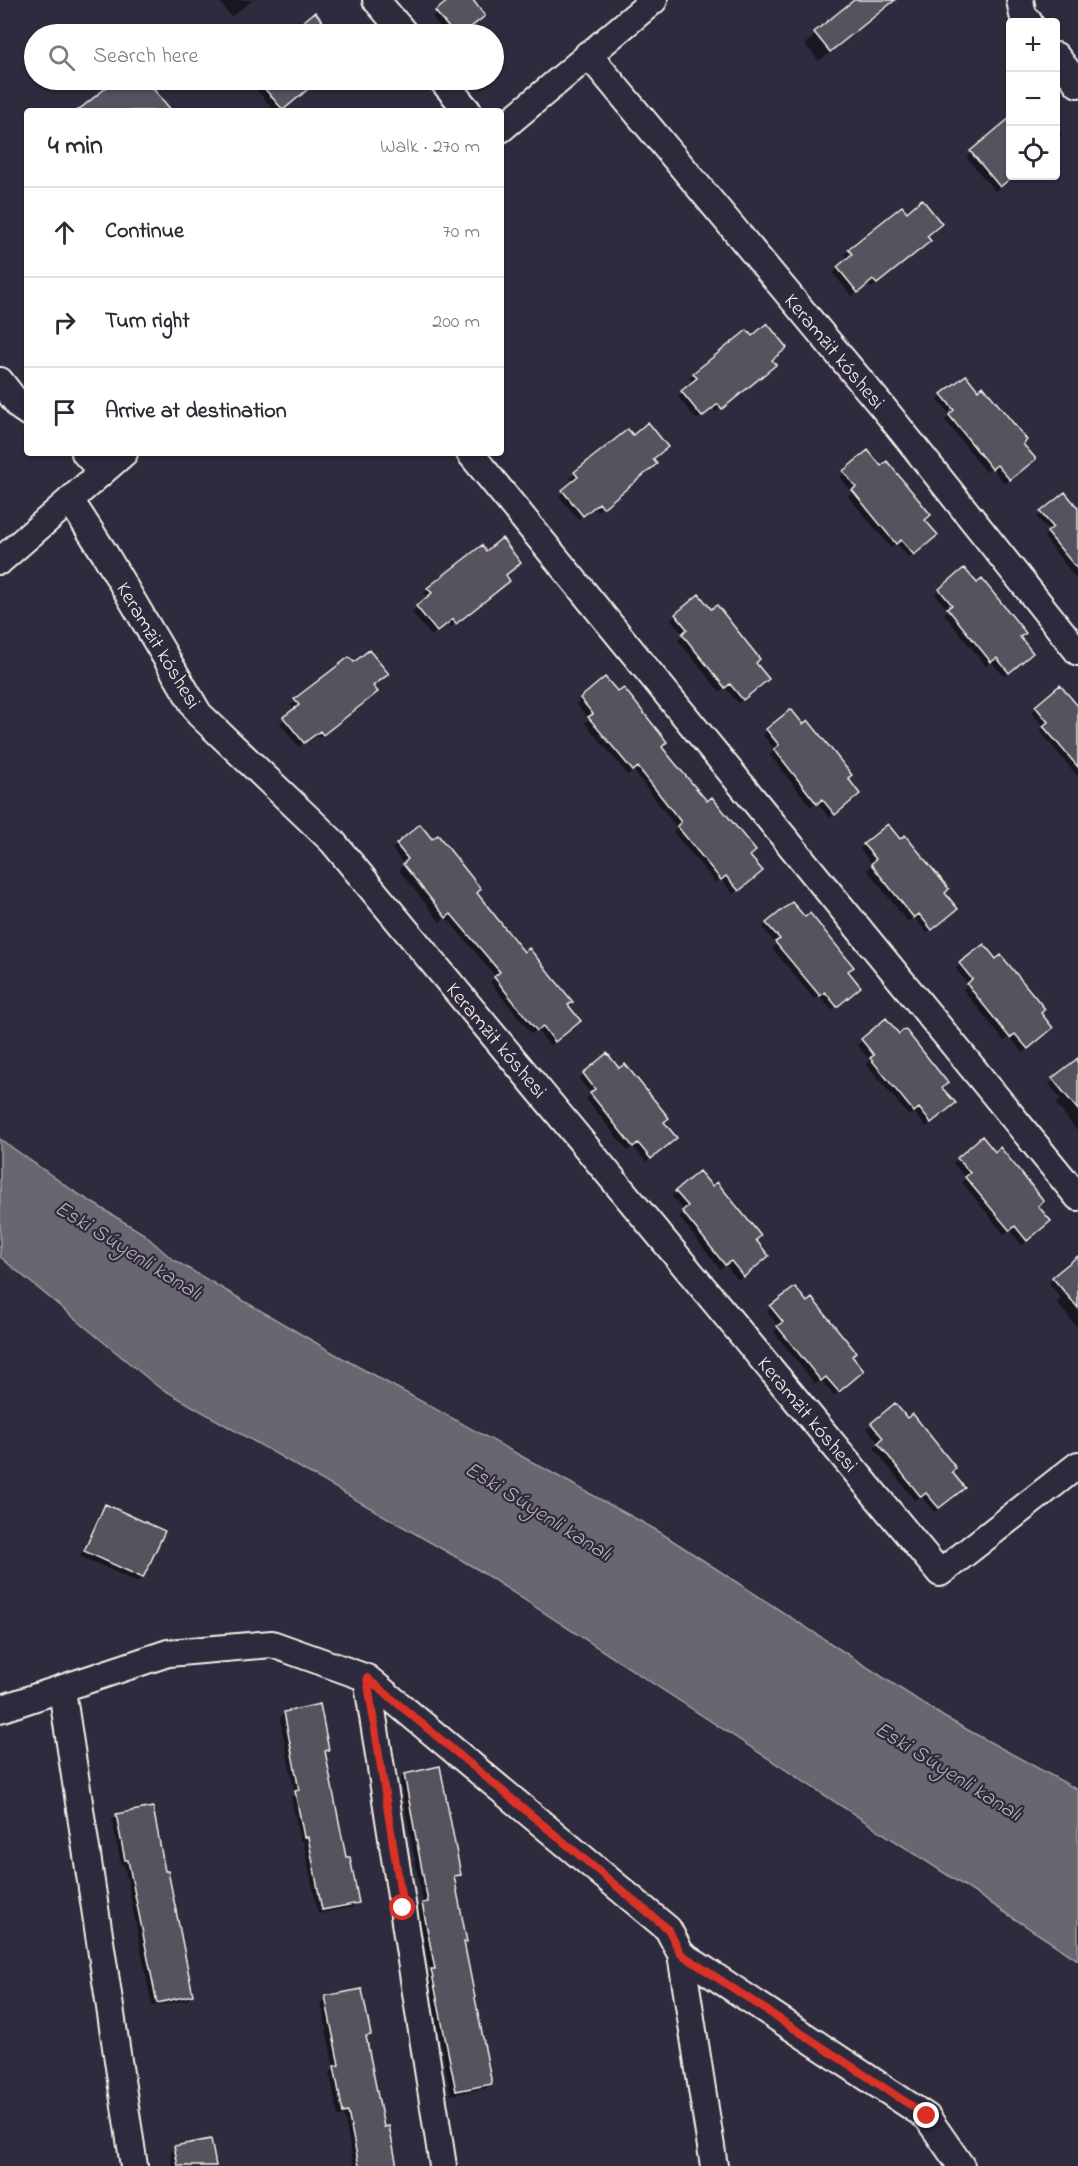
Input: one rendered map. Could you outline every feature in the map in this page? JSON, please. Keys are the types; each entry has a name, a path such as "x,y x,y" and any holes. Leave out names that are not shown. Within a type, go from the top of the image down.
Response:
{"street":[{"path":"376,0 396,24"},
{"path":"504,126 654,0"},
{"path":"1020,0 1026,18"},
{"name":"Keramzit kóshesi","path":"588,54 885,410 1078,652"},
{"path":"1060,61 1078,84"},
{"path":"450,90 465,108"},
{"path":"0,381 24,410"},
{"path":"88,456 102,472"},
{"path":"0,561 121,456"},
{"path":"472,456 1078,1197"},
{"name":"Keramzit kóshesi","path":"70,500 105,554 199,714 332,841 940,1573 1078,1465"},
{"path":"0,1709 168,1653 272,1644 367,1678 668,1929 681,1954 714,2166"},
{"path":"367,1678 443,2166"},
{"path":"62,1690 134,2166"},
{"path":"681,1954 927,2116 961,2166"}],"water":[{"name":"Eski Súyenli kanalı","path":"0,1139 75,1192 144,1234 172,1259 335,1354 658,1531 944,1717 1078,1790 1078,1960 477,1569 157,1386 0,1257"}],"building":[{"path":"449,0 473,0 485,16 475,24 446,24 435,11"},
{"path":"854,0 895,0 830,52 814,32"},
{"path":"315,12 325,24 300,24"},
{"path":"103,90 154,90 169,108 81,108"},
{"path":"266,90 307,90 285,108 281,108"},
{"path":"1006,121 1006,180 1009,180 1000,187 970,151"},
{"path":"922,199 942,224 927,236 931,241 877,284 873,280 858,293 837,267 852,254 848,249 902,206 907,212"},
{"path":"767,323 787,348 772,360 776,365 722,409 718,404 702,417 681,391 697,378 693,373 747,330 752,336"},
{"path":"966,375 978,390 983,386 1027,440 1023,444 1036,459 1010,480 997,465 992,469 949,415 954,410 941,394"},
{"path":"648,422 668,447 653,459 657,464 603,508 599,503 583,516 562,490 578,477 574,472 628,429 633,435"},
{"path":"868,450 881,466 887,461 931,515 925,520 938,535 914,555 901,540 896,544 852,490 856,487 843,471"},
{"path":"1065,492 1078,508 1078,570 1047,532 1053,527 1040,512"},
{"path":"502,538 521,563 506,575 510,581 456,624 453,619 437,632 416,606 432,593 427,588 482,545 486,551"},
{"path":"964,568 977,583 982,579 1026,633 1020,637 1033,653 1009,673 997,658 991,662 947,608 952,605 939,589"},
{"path":"699,594 711,609 717,605 760,659 756,663 769,679 743,700 730,684 725,688 682,634 687,629 675,614"},
{"path":"369,650 389,674 373,686 378,692 323,735 320,731 304,743 283,717 299,705 294,699 349,657 354,662"},
{"path":"605,677 618,692 624,688 667,742 662,747 674,762 707,801 712,797 756,851 750,856 763,871 739,891 726,876 721,880 677,826 681,822 638,767 633,771 588,717 593,714 580,698"},
{"path":"1060,685 1078,706 1078,767 1043,726 1048,722 1035,706"},
{"path":"791,709 803,724 808,720 852,775 848,778 860,794 835,815 822,799 817,804 774,749 779,745 766,729"},
{"path":"420,824 432,839 438,835 481,889 477,893 524,952 529,948 573,1002 568,1005 581,1021 555,1042 543,1026 537,1031 494,977 500,972 451,914 446,918 403,864 408,859 396,844"},
{"path":"888,824 900,839 905,835 949,889 945,893 958,909 932,930 919,914 914,918 871,864 876,859 863,844"},
{"path":"792,902 805,917 810,913 854,967 848,971 861,987 837,1007 825,992 820,996 775,942 780,939 766,923"},
{"path":"984,944 996,959 1001,955 1045,1009 1041,1013 1053,1028 1028,1049 1015,1034 1010,1038 967,984 972,979 959,963"},
{"path":"886,1018 899,1034 905,1029 948,1083 942,1088 956,1103 931,1123 919,1108 914,1112 870,1058 874,1055 861,1039"},
{"path":"607,1053 619,1068 625,1064 669,1118 664,1122 677,1138 651,1159 638,1143 633,1147 590,1093 595,1089 583,1073"},
{"path":"1078,1058 1078,1110 1052,1078"},
{"path":"982,1136 995,1152 1000,1147 1044,1201 1038,1206 1051,1221 1027,1241 1015,1226 1010,1231 965,1177 970,1173 957,1158"},
{"path":"699,1171 712,1186 717,1182 761,1236 756,1240 769,1256 744,1277 731,1261 725,1265 682,1211 688,1206 675,1191"},
{"path":"1078,1256 1078,1308 1052,1277"},
{"path":"795,1287 807,1302 812,1298 856,1352 852,1356 864,1371 839,1392 826,1377 821,1381 777,1326 783,1322 770,1306"},
{"path":"895,1403 907,1418 913,1414 956,1468 952,1472 965,1488 939,1508 926,1493 921,1497 878,1443 883,1438 871,1423"},
{"path":"105,1504 165,1531 143,1578 84,1551"},
{"path":"320,1704 329,1750 325,1751 346,1857 350,1857 359,1903 322,1910 308,1837 304,1837 295,1791 299,1790 284,1712"},
{"path":"440,1766 461,1875 454,1876 467,1942 464,1942 492,2084 456,2091 431,1969 435,1969 422,1903 428,1902 404,1774"},
{"path":"153,1807 193,1995 157,2003 128,1860 125,1860 116,1814"},
{"path":"362,1989 371,2035 366,2036 384,2127 389,2126 397,2166 359,2166 348,2112 343,2113 334,2066 339,2065 325,1996"},
{"path":"211,2139 216,2166 178,2166 174,2146"}],"route":[{"path":"403,1908 367,1678 668,1929 681,1954 927,2116"}]}
